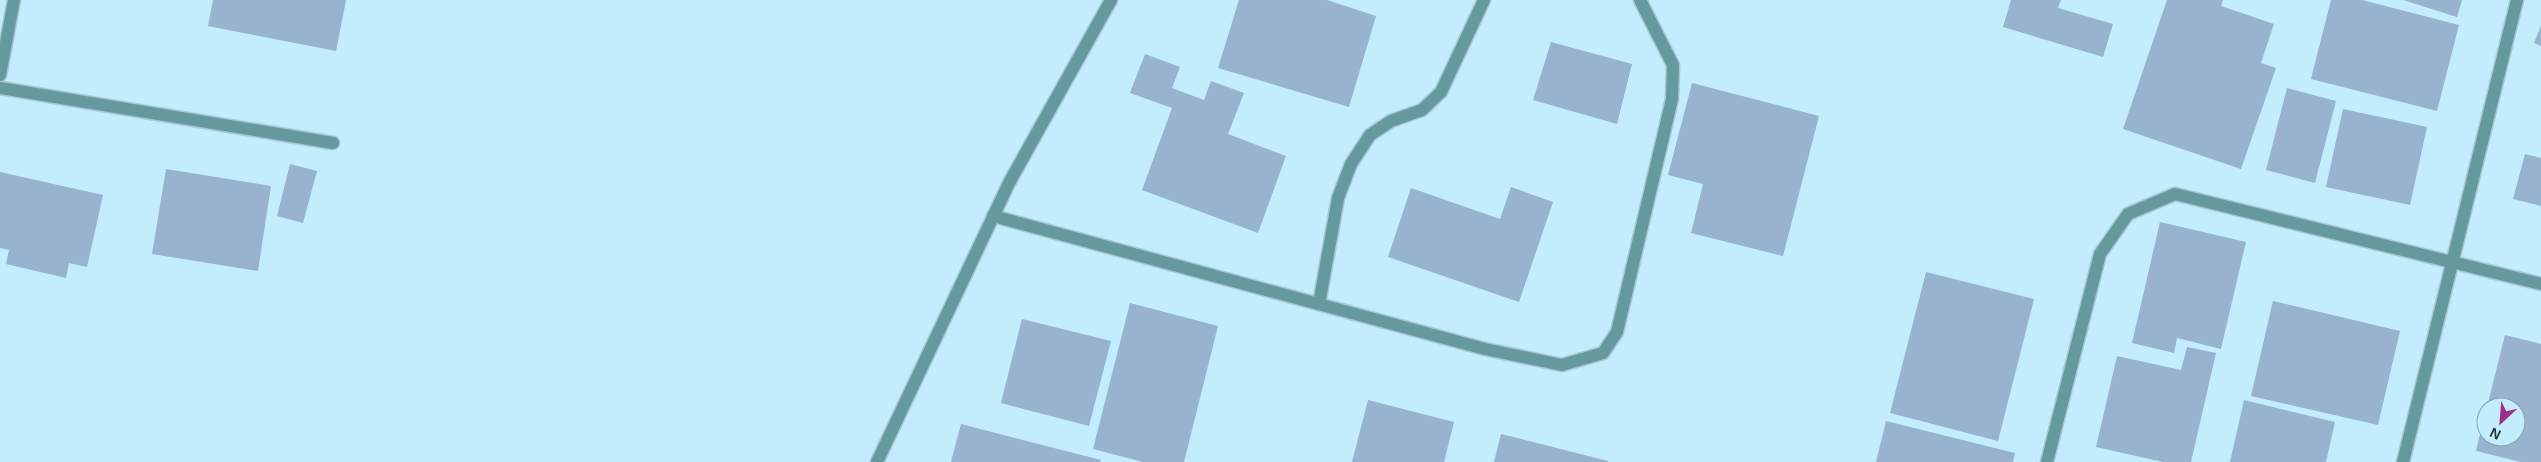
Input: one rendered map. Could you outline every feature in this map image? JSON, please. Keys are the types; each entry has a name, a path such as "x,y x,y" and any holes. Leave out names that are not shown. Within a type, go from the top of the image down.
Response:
{"street":[{"path":"0,75 14,0"},
{"path":"877,462 1009,183 1111,0"},
{"path":"1319,304 1338,198 1351,164 1370,135 1392,121 1422,110 1441,92 1484,0"},
{"path":"993,216 1485,349 1562,365 1603,352 1617,332 1672,99 1673,65 1640,0"},
{"path":"2403,462 2492,108 2516,0"},
{"path":"0,88 333,143"},
{"path":"2047,462 2100,254 2128,214 2175,194 2285,219 2452,264 2541,284"}],"building":[{"path":"213,0 346,0 336,51 208,26"},
{"path":"1239,0 1327,0 1376,16 1349,107 1218,68"},
{"path":"2011,0 2061,0 2058,8 2113,24 2103,57 2003,27"},
{"path":"2167,0 2223,0 2221,6 2274,24 2261,63 2276,68 2241,169 2123,129"},
{"path":"2331,0 2362,0 2459,25 2437,111 2311,79"},
{"path":"2403,0 2462,0 2457,17"},
{"path":"2541,26 2541,46 2534,43"},
{"path":"1551,42 1632,64 1617,124 1533,100"},
{"path":"1145,54 1180,67 1172,88 1204,100 1211,81 1244,93 1228,134 1286,156 1258,233 1142,190 1172,108 1130,93"},
{"path":"1692,83 1819,116 1783,256 1691,233 1703,184 1668,175"},
{"path":"2287,88 2336,101 2315,183 2266,170"},
{"path":"2343,109 2427,127 2410,205 2326,187"},
{"path":"2525,154 2541,158 2541,206 2513,199"},
{"path":"290,164 317,171 303,223 277,216"},
{"path":"166,169 271,186 258,271 152,254"},
{"path":"0,172 103,195 87,267 69,263 66,278 6,264 9,250 0,248"},
{"path":"1511,187 1553,202 1519,302 1388,257 1411,188 1500,219"},
{"path":"2160,222 2246,242 2221,349 2177,338 2174,353 2132,343"},
{"path":"1926,272 2034,299 1998,441 1890,413"},
{"path":"2273,301 2400,331 2378,425 2251,396"},
{"path":"1130,303 1218,326 1184,462 1143,462 1093,449"},
{"path":"1022,319 1111,341 1089,426 1001,403"},
{"path":"2505,335 2541,344 2541,462 2521,462 2476,451 2477,447 2526,447 2526,397 2490,397"},
{"path":"2187,347 2216,353 2191,462 2163,462 2096,447 2117,356 2181,370"},
{"path":"1368,400 1454,422 1444,462 1352,462"},
{"path":"2244,400 2335,422 2326,462 2230,462"},
{"path":"1886,421 2015,453 2013,462 1876,462"},
{"path":"961,424 1101,460 1100,462 951,462"},
{"path":"1501,434 1608,461 1608,462 1494,462"}]}
